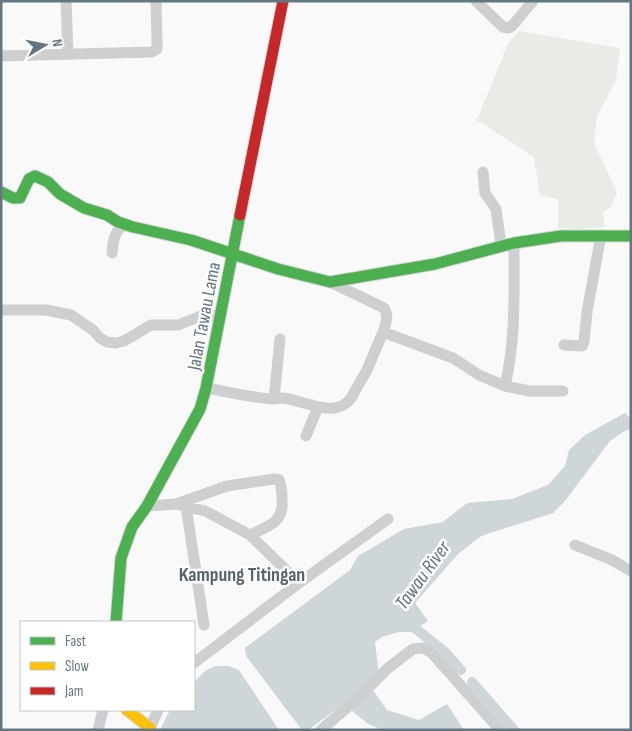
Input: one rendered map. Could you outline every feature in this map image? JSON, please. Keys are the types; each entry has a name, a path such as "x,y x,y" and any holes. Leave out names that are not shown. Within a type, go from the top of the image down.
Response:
{"street":[{"path":"66,1 68,53"},
{"path":"1,56 152,52 157,49 156,1"},
{"name":"Jalan Tawau Lama","path":"116,621 121,558 132,527 147,506 189,430 200,409 206,388 283,1"},
{"path":"476,1 503,27 508,28 512,26 533,1"},
{"path":"483,172 485,193 496,208 501,246"},
{"path":"1,192 13,198 20,198 29,179 39,176 60,194 84,208 107,214 126,224 191,240 278,269 330,282 384,308 387,312 384,332 367,370 349,402 339,407 318,407 286,398 274,399 206,388"},
{"path":"112,254 115,234 119,228 126,224"},
{"path":"564,345 582,346 584,342 600,235"},
{"path":"330,282 435,264 514,243 561,236 631,236"},
{"path":"505,386 511,362 513,338 514,243"},
{"path":"1,310 46,310 71,315 93,330 100,338 107,342 116,343 132,337 151,324 178,325 201,316 222,314"},
{"path":"384,332 453,358 479,375 505,386 530,391 563,391"},
{"path":"274,399 280,339"},
{"path":"306,436 318,407"},
{"path":"181,505 227,486 278,480 281,486 283,510 281,515 277,520 250,535"},
{"path":"147,506 181,505 205,511 250,535 299,583"},
{"path":"181,505 204,625"},
{"path":"195,662 299,583 388,519"},
{"path":"575,545 612,560 631,571"},
{"path":"321,730 358,698 388,668 413,649 423,648 432,653 500,730"},
{"path":"98,730 102,711"},
{"path":"128,711 149,729 158,711"}],"shaded area":[{"path":"519,31 620,48 616,80 597,116 594,143 617,193 611,207 603,212 605,227 558,228 558,199 540,195 534,157 477,120 508,44"}],"water":[{"name":"Tawau River","path":"625,413 631,419 631,429 610,441 565,501 553,513 481,536 458,554 415,603 428,621 412,632 399,632 382,637 375,642 380,684 373,690 387,710 419,720 447,704 464,730 383,730 368,724 345,705 308,730 302,730 246,656 245,648 350,570 358,556 404,529 443,522 467,503 512,499 548,485 565,466 569,450 585,435"},
{"path":"216,666 229,666 239,670 279,730 160,730 170,711 195,711 195,681 206,670"}],"waterway":[{"name":"Tawau River","path":"406,621 445,652 461,670"},
{"path":"472,682 514,730"}],"traffic: fast":[{"path":"1,192 13,198 20,198 29,179 35,176 48,182 60,194 84,208 107,215 118,222 191,240 278,269 330,282 435,264 514,243 561,236 631,236"},
{"path":"116,621 121,558 132,527 147,506 200,409 206,388 240,215"}],"traffic: slow":[{"path":"128,711 150,728 149,730"}],"traffic: jam":[{"path":"240,215 283,1"}],"district":[{"name":"Kampung Titingan","path":"242,574"}]}
